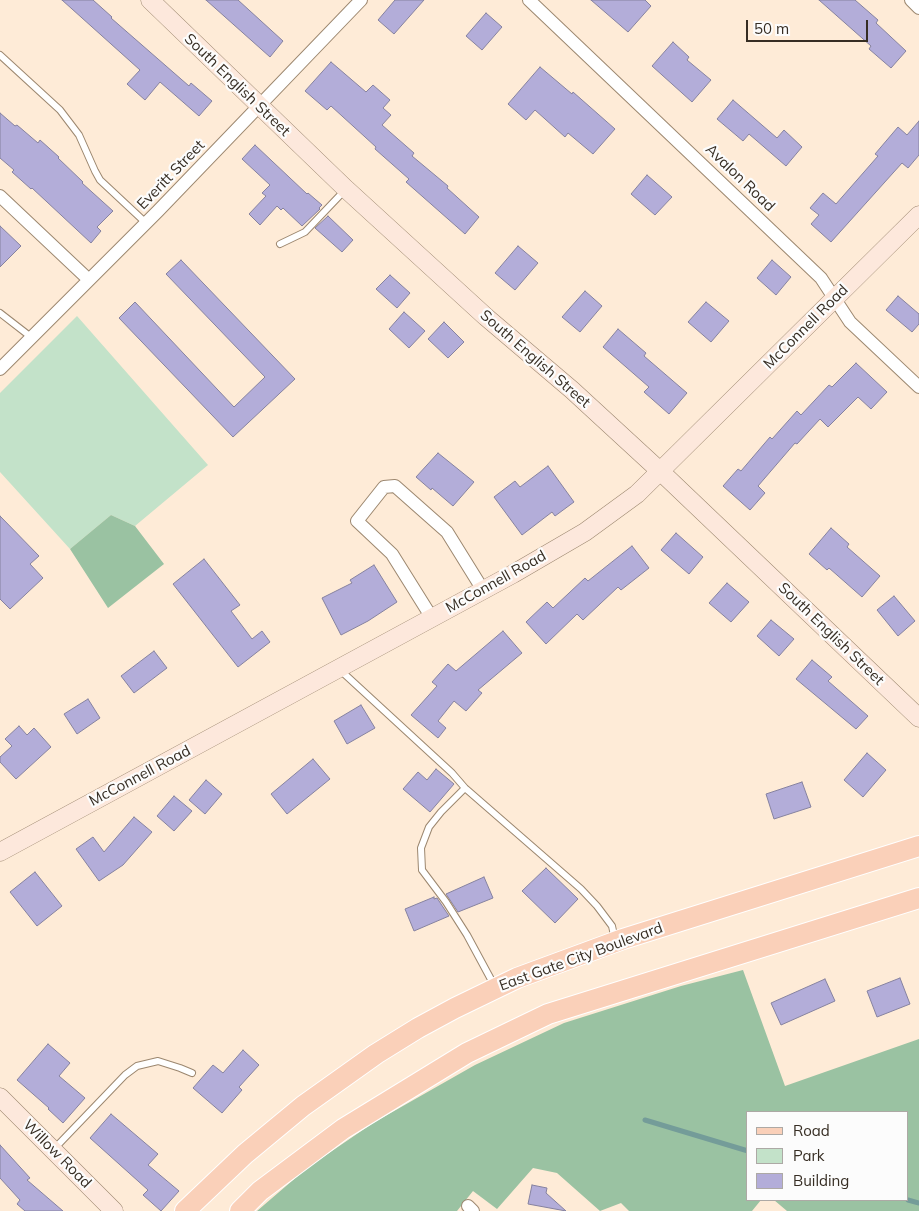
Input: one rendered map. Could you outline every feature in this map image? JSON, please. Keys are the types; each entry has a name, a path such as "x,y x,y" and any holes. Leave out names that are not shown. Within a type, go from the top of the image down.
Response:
{"main road":[{"name":"East Gate City Boulevard","path":"185,1211 245,1154 303,1106 340,1079 418,1028 517,978 615,942 919,846"},
{"path":"887,908 919,894"},
{"path":"240,1211 260,1191 343,1129 468,1053 548,1014 919,898"}],"street":[{"name":"South English Street","path":"150,0 346,189 486,317 572,390 660,471 919,718"},
{"name":"Everitt Street","path":"0,369 260,107 361,0"},
{"name":"Avalon Road","path":"529,0 821,278 850,322 919,387"},
{"path":"911,0 919,8"},
{"path":"0,196 88,279"},
{"name":"McConnell Road","path":"0,852 432,618 585,532 637,494 919,215"},
{"path":"432,618 392,554 356,521 384,487 395,486 447,532 483,590"},
{"name":"Willow Road","path":"0,1097 114,1211"}],"lane":[{"path":"0,55 60,110 79,135 94,172 100,180 146,223"},
{"path":"280,244 305,232 346,189"},
{"path":"0,313 31,337"},
{"path":"338,668 452,773 465,788 580,889 597,906 612,926 615,942"},
{"path":"465,788 429,827 421,848 422,870 468,935 496,989"},
{"path":"53,1150 119,1082 138,1066 158,1061 192,1074"}],"green space":[{"path":"77,316 208,465 135,526 111,515 70,549 0,472 0,393"},
{"path":"111,515 135,526 164,564 108,608 70,549"},
{"path":"743,970 785,1086 919,1039 919,1211 787,1211 775,1201 909,1201 909,1111 746,1111 746,1201 760,1201 752,1211 629,1211 621,1203 600,1211 557,1173 533,1168 497,1209 473,1191 457,1211 257,1211 307,1168 373,1123 475,1065 564,1023 681,986"}],"building":[{"path":"62,0 93,0 189,86 191,83 212,101 199,116 160,82 145,100 127,84 140,70"},
{"path":"206,0 238,0 283,41 270,57"},
{"path":"395,0 424,0 394,34 378,20"},
{"path":"591,0 645,0 651,6 628,32"},
{"path":"819,0 855,0 878,20 876,23 906,51 891,68 869,49 871,46"},
{"path":"486,13 502,27 482,50 466,36"},
{"path":"673,42 689,57 687,60 711,80 692,102 652,66"},
{"path":"331,62 366,92 373,85 390,100 383,108 391,115 382,125 414,153 412,156 448,186 447,188 479,217 465,234 406,182 409,179 331,106 327,110 305,91"},
{"path":"540,67 572,94 573,92 615,129 593,154 568,133 565,137 535,110 526,120 508,104"},
{"path":"733,100 777,138 784,130 802,147 786,166 749,134 743,141 717,119"},
{"path":"0,113 38,143 40,140 59,157 82,183 113,211 97,227 101,231 91,243 12,172 14,170 0,158"},
{"path":"919,121 919,155 908,168 902,163 831,242 811,224 819,215 810,208 823,193 836,204 878,156 875,154 898,127 907,135"},
{"path":"255,145 307,194 322,205 302,226 283,208 281,210 277,206 260,225 249,214 266,196 262,193 270,185 242,159"},
{"path":"647,175 672,197 655,215 631,194"},
{"path":"328,216 353,240 342,252 315,228"},
{"path":"0,226 21,246 0,267"},
{"path":"518,246 538,263 515,290 495,273"},
{"path":"181,260 295,379 233,437 119,318 135,302 234,407 265,377 166,274"},
{"path":"772,260 791,277 776,295 757,278"},
{"path":"390,275 410,293 397,308 376,289"},
{"path":"585,291 602,306 580,332 562,317"},
{"path":"898,296 919,314 919,324 912,332 886,310"},
{"path":"706,302 729,321 711,342 688,322"},
{"path":"404,312 425,331 409,348 389,329"},
{"path":"444,322 464,342 448,358 428,339"},
{"path":"618,329 646,353 644,356 687,393 669,414 644,392 649,387 603,347"},
{"path":"856,363 887,392 871,409 858,397 828,427 820,419 797,444 795,443 758,486 765,493 750,510 723,486 738,469 741,471 770,437 772,439 797,411 801,415 829,385 832,387"},
{"path":"438,453 474,482 453,506 416,477"},
{"path":"548,466 574,502 555,516 552,512 522,535 494,497 515,481 520,487"},
{"path":"0,516 39,556 30,564 43,578 10,609 0,599"},
{"path":"831,528 849,544 847,547 880,576 862,597 829,568 827,570 809,554"},
{"path":"676,533 703,557 689,574 661,550"},
{"path":"632,546 649,568 621,590 618,587 583,620 577,614 546,644 526,622 547,602 553,608 585,578 588,581"},
{"path":"204,559 240,605 231,611 252,639 262,631 270,642 238,667 173,584"},
{"path":"374,565 397,602 368,621 341,635 322,598 352,583 350,580"},
{"path":"727,583 749,602 731,622 709,603"},
{"path":"894,596 915,621 898,636 877,610"},
{"path":"771,620 794,639 779,656 757,636"},
{"path":"503,631 522,653 478,690 482,693 466,711 454,701 438,721 446,728 438,738 411,715 437,686 432,682 448,664 456,671"},
{"path":"154,651 167,668 134,693 121,676"},
{"path":"812,660 832,677 828,681 868,716 856,729 796,679"},
{"path":"88,699 100,718 77,734 64,714"},
{"path":"361,705 375,728 347,744 334,721"},
{"path":"19,726 27,735 34,728 51,747 16,779 0,762 0,757 12,746 5,739"},
{"path":"867,753 886,770 863,797 844,780"},
{"path":"313,759 330,779 287,814 271,794"},
{"path":"436,769 454,784 430,812 403,789 418,772 427,780"},
{"path":"206,780 222,794 205,814 189,800"},
{"path":"802,782 811,807 774,819 766,794"},
{"path":"174,796 192,811 174,831 157,816"},
{"path":"134,817 152,832 123,865 99,881 76,849 93,837 104,852"},
{"path":"546,868 578,899 555,923 522,891"},
{"path":"35,872 62,906 37,926 10,892"},
{"path":"484,877 493,898 458,912 446,894"},
{"path":"434,897 434,899 437,898 449,916 414,931 405,909"},
{"path":"900,978 910,1004 877,1017 867,991"},
{"path":"825,979 835,1001 781,1025 771,1003"},
{"path":"48,1044 70,1063 59,1076 85,1098 63,1123 17,1080"},
{"path":"243,1050 259,1065 239,1087 242,1090 222,1113 193,1088 213,1065 223,1073"},
{"path":"111,1114 158,1154 148,1165 179,1191 161,1211 143,1195 148,1190 90,1138"},
{"path":"0,1145 30,1178 27,1180 63,1211 25,1211 17,1204 20,1200 0,1178"},
{"path":"532,1185 547,1188 546,1193 566,1211 528,1204"}],"waterway":[{"path":"645,1120 746,1150"},
{"path":"909,1200 919,1203"}]}
